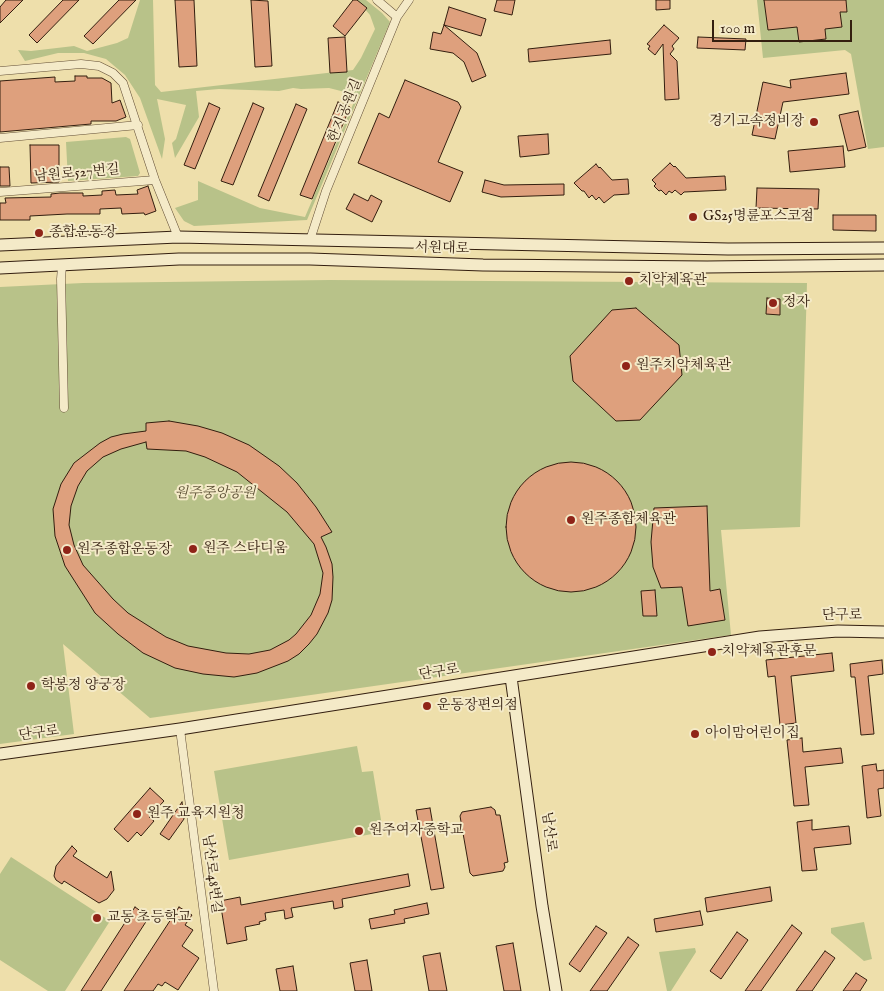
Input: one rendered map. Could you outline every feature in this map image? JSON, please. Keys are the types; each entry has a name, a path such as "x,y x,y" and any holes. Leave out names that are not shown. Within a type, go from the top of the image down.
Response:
{"street":[{"path":"377,0 398,17"},
{"name":"한지공원길","path":"310,240 326,191 398,17 409,0"},
{"path":"0,71 81,64 99,66 113,73 123,83 155,180 178,237 179,259"},
{"path":"0,138 138,125"},
{"name":"남원로527번길","path":"0,192 155,180"},
{"name":"서원대로","path":"0,245 178,237 728,249 884,248"},
{"path":"310,240 310,259"},
{"path":"556,246 556,265"},
{"name":"서원대로","path":"0,268 179,259 310,259 483,265 707,267 884,265"},
{"path":"62,266 64,408"},
{"name":"단구로","path":"0,754 180,729 760,637 838,630 884,632"},
{"name":"남산로","path":"511,677 542,906 556,991"},
{"name":"남산로48번길","path":"180,729 214,991"}],"green space":[{"path":"140,0 153,0 155,85 161,92 353,70 375,29 370,15 357,0 366,0 390,22 307,220 194,226 184,221 175,208 198,200 198,181 260,208 305,217 357,95 329,88 293,88 279,91 219,89 196,91 199,117 175,158 172,143 176,139 186,105 157,99 165,139 162,159 140,98 125,75 106,59 84,53 58,53 25,61 18,50 31,51 74,46 87,51 117,43 128,38"},
{"path":"757,0 884,0 884,147 868,149 851,54 845,50 763,58"},
{"path":"126,137 130,139 140,173 138,176 68,181 66,142"},
{"name":"원주중앙공원","path":"330,280 807,283 800,527 721,530 731,635 150,718 63,644 74,734 0,744 0,287 83,283"},
{"path":"357,746 362,772 373,771 383,832 229,860 214,771"},
{"path":"11,857 110,921 65,991 48,991 0,960 0,874"},
{"path":"864,922 872,959 864,961 831,933 831,928"},
{"path":"695,948 696,952 671,991 667,991 659,952"}],"building":[{"path":"6,0 23,0 0,23 0,7"},
{"path":"63,0 79,0 37,43 29,35"},
{"path":"119,0 136,0 93,44 84,36"},
{"path":"175,0 194,0 197,66 179,67"},
{"path":"251,0 268,1 272,66 255,67"},
{"path":"353,0 357,0 367,8 345,36 333,26"},
{"path":"497,0 515,0 512,15 494,11"},
{"path":"656,0 670,0 670,9 656,10"},
{"path":"764,0 846,0 847,12 840,12 842,27 825,29 826,39 799,42 797,27 768,30"},
{"path":"449,7 486,19 481,36 444,25"},
{"path":"444,25 477,53 486,76 472,82 464,62 453,53 430,49 433,32 441,34"},
{"path":"664,25 679,38 672,46 674,49 670,54 677,61 679,99 665,100 663,44 655,55 648,49 650,46 647,44"},
{"path":"345,37 347,72 330,73 328,38"},
{"path":"698,37 746,39 745,50 697,48"},
{"path":"610,40 611,54 529,62 528,49"},
{"path":"846,73 849,94 783,102 775,139 752,135 763,82 791,88 790,80"},
{"path":"75,76 102,78 111,83 112,103 120,100 126,117 116,121 91,121 91,124 0,132 0,81 55,77 55,82 75,81"},
{"path":"405,80 458,102 461,107 438,162 463,172 450,202 358,163 379,113 389,118"},
{"path":"338,102 350,107 312,199 300,195"},
{"path":"209,103 220,108 195,169 184,165"},
{"path":"253,103 264,108 233,185 221,181"},
{"path":"296,104 307,109 269,201 258,196"},
{"path":"858,111 866,147 848,151 839,115"},
{"path":"548,134 549,154 520,157 518,136"},
{"path":"30,145 59,145 59,182 31,183"},
{"path":"843,146 845,167 790,172 788,151"},
{"path":"670,163 686,178 725,176 726,190 684,192 681,195 675,190 672,193 669,191 666,195 654,186 656,184 652,180"},
{"path":"596,164 612,180 628,179 629,194 614,195 604,203 599,197 596,200 592,195 589,198 574,183"},
{"path":"0,167 9,167 10,186 0,186"},
{"path":"485,180 504,185 564,184 564,195 501,197 482,192"},
{"path":"148,186 156,211 145,215 144,213 122,214 121,208 100,209 100,214 30,216 30,220 0,220 0,203 6,203 5,198 51,197 51,194 60,193 83,193 83,196 102,195 102,191 115,190 116,195 138,194 137,190"},
{"path":"757,188 819,189 818,209 756,208"},
{"path":"354,194 368,201 371,195 382,201 372,222 346,209"},
{"path":"833,215 876,215 876,231 833,230"},
{"name":"정자","path":"767,298 780,299 780,315 766,314"},
{"name":"원주치악체육관","path":"636,308 679,345 682,375 640,420 616,421 573,381 570,356 612,310"},
{"name":"원주종합운동장","path":"169,421 198,426 222,433 249,445 279,466 297,483 316,507 332,532 321,537 332,564 332,600 328,613 317,634 309,644 288,661 257,673 234,677 203,674 175,668 143,653 95,613 65,566 55,536 53,509 61,484 74,463 100,443 111,437 146,431 146,423","holes":["146,442 147,449 186,451 205,457 237,472 287,512 314,544 323,573 320,594 311,615 289,640 270,650 249,654 226,653 188,646 166,637 128,613 83,565 74,545 69,525 71,506 78,486 87,471 103,457 121,449"]},
{"name":"원주종합체육관","path":"571,462 584,463 596,467 617,481 631,502 635,514 635,540 631,552 617,573 596,587 584,591 571,592 558,591 546,587 525,573 511,552 507,540 506,527 507,514 511,502 525,481 546,467 558,463"},
{"path":"707,506 710,591 720,589 725,620 688,626 682,587 661,588 653,567 651,542 654,508"},
{"path":"655,590 657,616 643,616 641,591"},
{"path":"832,653 834,671 791,676 796,723 780,725 775,676 768,677 766,660"},
{"path":"882,660 883,674 868,676 874,734 861,735 855,677 851,677 850,664"},
{"path":"802,738 803,752 841,748 843,763 805,767 809,805 794,806 787,740"},
{"path":"876,764 877,771 884,770 884,788 878,789 881,816 867,818 862,766"},
{"path":"150,788 164,801 149,817 154,821 141,836 137,832 128,842 114,829"},
{"path":"182,802 184,819 169,840 160,834"},
{"path":"491,807 495,810 496,815 500,815 508,862 504,863 503,871 473,876 470,873 460,816 462,812"},
{"path":"430,808 444,888 431,890 416,810"},
{"path":"812,820 812,830 849,826 851,844 814,848 817,870 802,871 797,822"},
{"path":"72,846 77,851 73,856 107,878 111,871 114,890 107,899 99,903 64,881 62,884 56,880 54,876 56,866"},
{"path":"408,874 410,886 342,899 343,907 334,909 333,901 291,908 293,917 285,919 284,910 265,913 266,920 259,922 260,924 245,927 247,940 227,944 220,901 240,897 241,905"},
{"path":"770,887 772,901 707,912 705,898"},
{"path":"427,903 429,914 404,919 405,923 371,929 369,919 395,914 394,910"},
{"path":"135,907 149,917 101,991 81,991"},
{"path":"179,907 192,915 185,925 193,930 182,946 199,958 178,990 165,982 162,986 158,984 153,991 124,991"},
{"path":"700,911 703,925 656,932 654,919"},
{"path":"792,925 802,933 761,991 745,991"},
{"path":"596,926 607,933 580,972 569,964"},
{"path":"737,932 748,940 721,979 710,971"},
{"path":"628,937 639,945 607,991 590,991"},
{"path":"513,943 521,991 504,991 496,946"},
{"path":"825,951 835,958 812,991 796,991"},
{"path":"440,953 447,991 429,991 423,956"},
{"path":"367,960 372,991 355,991 350,963"},
{"path":"293,966 297,991 280,991 276,969"},
{"path":"856,973 867,980 860,991 843,991"}],"place":[{"name":"경기고속정비장","path":"814,122"},
{"name":"GS25명륜포스코점","path":"693,217"},
{"name":"종합운동장","path":"39,233"},
{"name":"치악체육관","path":"629,281"},
{"name":"정자","path":"773,303"},
{"name":"원주치악체육관","path":"626,366"},
{"name":"원주종합체육관","path":"571,520"},
{"name":"원주 스타디움","path":"193,549"},
{"name":"원주종합운동장","path":"67,550"},
{"name":"치악체육관후문","path":"712,652"},
{"name":"학봉정 양궁장","path":"31,686"},
{"name":"운동장편의점","path":"427,706"},
{"name":"아이맘어린이집","path":"695,734"},
{"name":"원주 교육지원청","path":"137,814"},
{"name":"원주여자중학교","path":"359,831"},
{"name":"교동 초등학교","path":"97,918"}]}
